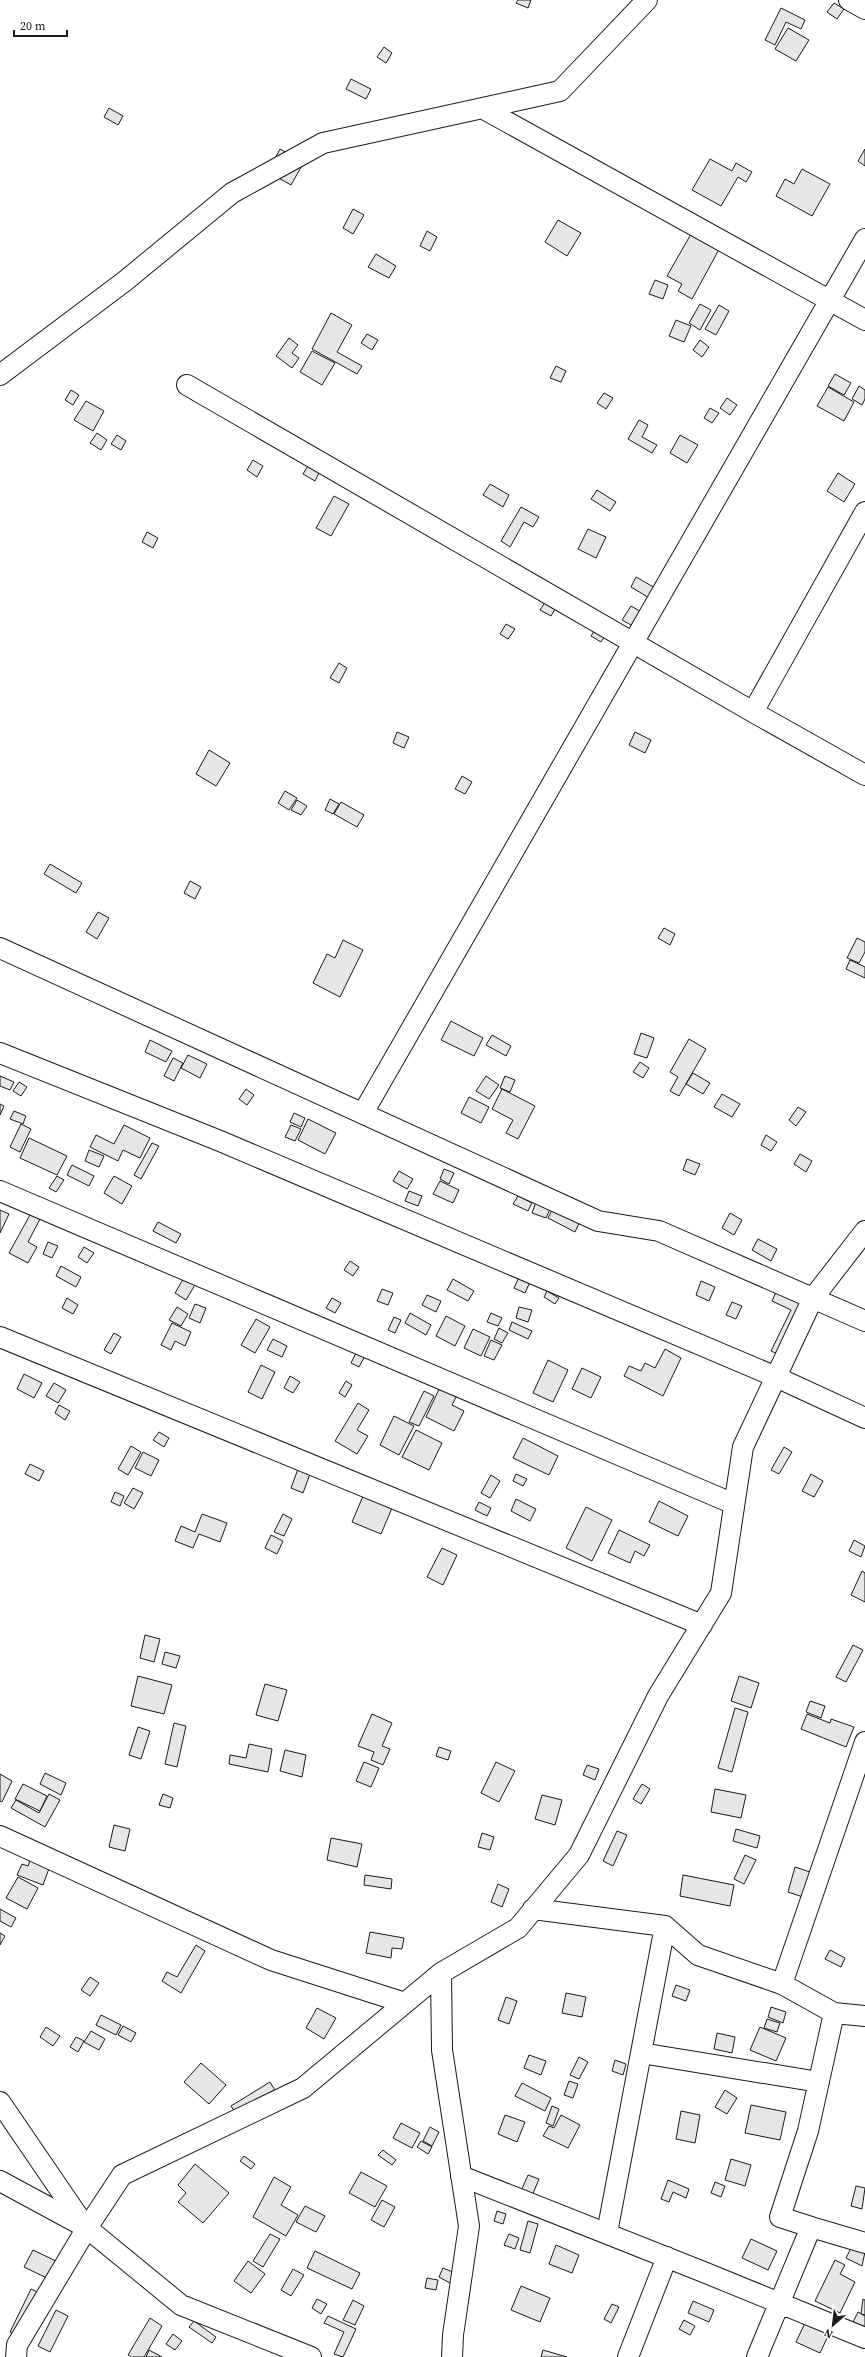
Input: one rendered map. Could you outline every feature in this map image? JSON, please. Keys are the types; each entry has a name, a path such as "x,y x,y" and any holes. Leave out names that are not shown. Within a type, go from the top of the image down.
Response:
{"street":[{"path":"0,375 125,281 232,193 323,143 560,91 647,0"},
{"path":"849,0 865,9"},
{"path":"482,108 865,320"},
{"path":"363,1113 865,239"},
{"path":"187,385 752,712 865,775"},
{"path":"752,712 865,512"},
{"path":"0,948 598,1221 659,1231 865,1321"},
{"path":"0,1053 220,1141 776,1377 865,1418"},
{"path":"0,1191 734,1504"},
{"path":"16,2357 17,2345 87,2228 122,2175 303,2088 440,1973 518,1928 578,1855 658,1696 721,1593 743,1448 813,1298 865,1231"},
{"path":"0,1337 702,1625"},
{"path":"782,1984 865,1742"},
{"path":"0,1836 271,1960 405,2003"},
{"path":"533,1909 665,1926 698,1955 782,1984 834,2012 865,2016"},
{"path":"606,2233 665,1926"},
{"path":"440,1973 442,2050 468,2226 453,2335 452,2357"},
{"path":"834,2012 808,2131 780,2217 865,2243"},
{"path":"641,2053 819,2082"},
{"path":"0,2102 87,2228"},
{"path":"461,2176 667,2257 865,2338"},
{"path":"0,2181 87,2228 181,2305 302,2356"},
{"path":"757,2357 811,2227"},
{"path":"628,2357 667,2257"}],"building":[{"path":"518,0 531,0 528,8 516,3"},
{"path":"834,3 844,9 837,19 827,12"},
{"path":"781,8 805,20 801,29 786,22 775,45 765,40"},
{"path":"788,28 809,40 796,61 775,49"},
{"path":"384,47 392,53 386,63 377,57"},
{"path":"351,79 371,89 366,99 346,89"},
{"path":"109,108 123,116 118,125 104,117"},
{"path":"280,149 304,162 291,185 268,172"},
{"path":"865,149 865,166 858,161"},
{"path":"710,159 732,171 736,163 752,172 746,182 738,177 721,206 692,190"},
{"path":"802,169 830,184 812,216 776,196 785,179 794,184"},
{"path":"353,209 364,215 353,234 343,228"},
{"path":"558,220 581,233 567,256 545,242"},
{"path":"695,227 722,244 692,299 678,291 682,284 667,276"},
{"path":"427,231 437,237 430,251 420,246"},
{"path":"376,254 396,266 389,278 368,267"},
{"path":"655,280 668,285 663,299 649,294"},
{"path":"700,304 711,310 700,330 689,323"},
{"path":"719,305 729,311 716,335 705,329"},
{"path":"331,313 352,325 337,352 362,366 357,374 312,349"},
{"path":"676,320 691,326 684,342 669,336"},
{"path":"367,334 378,340 372,350 361,343"},
{"path":"289,338 298,345 292,353 299,358 292,368 276,356"},
{"path":"700,340 709,347 702,357 693,350"},
{"path":"312,351 335,363 322,385 300,372"},
{"path":"556,366 566,371 561,382 550,378"},
{"path":"835,374 851,383 844,395 828,386"},
{"path":"859,386 865,390 865,399 862,405 852,399"},
{"path":"828,387 854,402 844,421 817,406"},
{"path":"71,390 79,395 73,405 65,400"},
{"path":"604,393 613,398 606,409 597,403"},
{"path":"727,398 737,405 730,415 720,408"},
{"path":"86,401 104,411 93,431 74,420"},
{"path":"710,408 719,413 712,423 704,418"},
{"path":"639,420 648,425 642,437 657,445 652,453 628,439"},
{"path":"97,433 107,440 101,450 90,443"},
{"path":"117,435 126,441 121,450 111,444"},
{"path":"680,435 698,445 687,463 670,453"},
{"path":"253,460 263,466 257,477 247,470"},
{"path":"309,464 320,471 315,481 303,474"},
{"path":"838,473 855,484 844,502 827,491"},
{"path":"490,484 509,495 503,507 483,495"},
{"path":"597,490 616,502 610,511 591,499"},
{"path":"334,496 349,504 331,536 316,528"},
{"path":"521,507 539,517 533,527 524,522 510,547 501,541"},
{"path":"588,529 606,537 596,558 578,549"},
{"path":"147,532 158,538 153,548 142,542"},
{"path":"636,577 662,592 656,602 631,587"},
{"path":"546,601 556,607 551,616 540,610"},
{"path":"631,606 648,616 640,630 622,620"},
{"path":"506,624 515,629 508,639 500,634"},
{"path":"598,625 608,631 601,642 591,636"},
{"path":"339,663 347,668 339,683 330,678"},
{"path":"397,732 409,737 404,748 393,743"},
{"path":"635,732 651,740 645,753 629,745"},
{"path":"209,750 230,763 216,786 196,774"},
{"path":"462,776 472,782 465,794 455,789"},
{"path":"285,791 297,798 289,810 278,803"},
{"path":"330,799 339,804 333,814 325,810"},
{"path":"297,800 307,806 301,815 291,810"},
{"path":"341,802 364,815 357,827 334,814"},
{"path":"50,864 82,883 76,893 44,874"},
{"path":"190,881 201,887 195,899 184,893"},
{"path":"98,912 109,918 97,939 86,932"},
{"path":"664,928 675,934 670,945 658,938"},
{"path":"857,938 865,942 865,952 859,963 847,958"},
{"path":"343,940 363,950 340,997 313,983 327,954 335,958"},
{"path":"850,960 865,967 865,978 846,969"},
{"path":"451,1021 483,1038 474,1056 441,1040"},
{"path":"641,1033 654,1038 647,1058 634,1054"},
{"path":"492,1035 511,1046 506,1056 486,1045"},
{"path":"689,1039 706,1049 679,1096 670,1091 678,1077 670,1072"},
{"path":"150,1040 172,1051 166,1062 145,1052"},
{"path":"188,1055 207,1064 200,1078 181,1068"},
{"path":"173,1058 183,1063 174,1081 164,1076"},
{"path":"640,1062 649,1068 643,1078 633,1072"},
{"path":"693,1073 710,1083 703,1094 686,1084"},
{"path":"0,1076 14,1082 10,1090 0,1086"},
{"path":"486,1076 499,1085 489,1099 476,1091"},
{"path":"505,1076 515,1080 510,1092 500,1088"},
{"path":"19,1082 27,1087 21,1096 13,1091"},
{"path":"246,1089 254,1095 247,1105 239,1099"},
{"path":"502,1089 535,1106 518,1139 506,1133 513,1120 492,1109"},
{"path":"722,1094 740,1104 732,1117 714,1107"},
{"path":"469,1097 489,1107 481,1123 461,1113"},
{"path":"0,1104 4,1106 0,1115"},
{"path":"798,1107 806,1112 796,1126 789,1120"},
{"path":"14,1111 26,1116 23,1124 10,1119"},
{"path":"294,1113 305,1118 301,1127 290,1122"},
{"path":"308,1119 336,1133 325,1154 298,1140"},
{"path":"21,1124 31,1129 20,1152 10,1147"},
{"path":"124,1125 150,1138 140,1158 123,1150 118,1161 90,1147 96,1135 114,1144"},
{"path":"291,1125 301,1129 295,1141 285,1137"},
{"path":"766,1135 777,1142 771,1151 761,1145"},
{"path":"29,1138 67,1156 57,1175 20,1158"},
{"path":"152,1143 159,1146 141,1179 134,1175"},
{"path":"89,1150 104,1156 99,1167 85,1161"},
{"path":"800,1154 812,1161 806,1172 794,1164"},
{"path":"687,1159 700,1164 695,1175 683,1170"},
{"path":"72,1165 94,1176 89,1186 67,1175"},
{"path":"444,1169 454,1173 449,1184 440,1179"},
{"path":"399,1171 413,1179 407,1189 393,1181"},
{"path":"57,1176 64,1180 56,1192 49,1188"},
{"path":"114,1176 132,1186 122,1204 104,1193"},
{"path":"440,1181 459,1190 453,1203 433,1194"},
{"path":"409,1191 422,1196 418,1206 405,1201"},
{"path":"518,1196 532,1203 528,1211 513,1204"},
{"path":"536,1202 551,1207 546,1218 532,1213"},
{"path":"554,1206 581,1219 575,1232 548,1218"},
{"path":"0,1210 9,1214 0,1233"},
{"path":"31,1213 40,1219 28,1242 37,1247 28,1263 9,1253"},
{"path":"730,1213 742,1220 734,1235 722,1228"},
{"path":"158,1222 181,1234 176,1243 153,1231"},
{"path":"758,1239 777,1249 771,1261 752,1250"},
{"path":"48,1242 58,1246 52,1258 43,1254"},
{"path":"84,1247 94,1253 87,1263 78,1257"},
{"path":"350,1261 359,1267 353,1276 344,1270"},
{"path":"61,1266 81,1277 76,1287 56,1276"},
{"path":"188,1271 199,1278 186,1300 175,1293"},
{"path":"519,1277 530,1282 525,1293 514,1288"},
{"path":"453,1279 474,1291 468,1301 447,1290"},
{"path":"701,1281 715,1287 709,1301 696,1295"},
{"path":"382,1289 393,1293 388,1305 377,1301"},
{"path":"547,1291 559,1298 555,1304 544,1297"},
{"path":"776,1292 802,1304 778,1354 771,1351 791,1310 772,1301"},
{"path":"427,1295 441,1301 436,1312 422,1305"},
{"path":"67,1298 78,1305 73,1314 62,1308"},
{"path":"332,1298 341,1303 335,1313 326,1308"},
{"path":"732,1302 742,1306 736,1319 726,1315"},
{"path":"195,1304 206,1308 200,1323 189,1318"},
{"path":"177,1307 188,1314 181,1326 169,1320"},
{"path":"519,1307 532,1310 528,1322 516,1318"},
{"path":"410,1313 431,1325 426,1335 405,1323"},
{"path":"491,1313 502,1318 498,1326 487,1322"},
{"path":"446,1316 465,1326 455,1346 436,1336"},
{"path":"394,1317 401,1320 395,1333 388,1330"},
{"path":"256,1319 270,1327 255,1353 241,1345"},
{"path":"512,1322 532,1331 528,1339 509,1330"},
{"path":"172,1323 191,1332 185,1346 175,1341 171,1350 161,1345"},
{"path":"499,1328 508,1333 502,1343 494,1339"},
{"path":"473,1329 490,1337 481,1356 464,1348"},
{"path":"114,1333 121,1337 111,1354 104,1350"},
{"path":"273,1339 287,1346 282,1357 267,1350"},
{"path":"491,1340 502,1345 494,1360 484,1356"},
{"path":"358,1349 366,1354 359,1367 351,1363"},
{"path":"665,1349 681,1358 663,1396 624,1376 629,1366 641,1371 645,1363 655,1368"},
{"path":"548,1360 568,1370 553,1402 533,1393"},
{"path":"261,1365 275,1372 262,1399 248,1392"},
{"path":"582,1368 601,1377 591,1398 572,1389"},
{"path":"24,1374 42,1383 34,1398 17,1389"},
{"path":"290,1376 300,1382 293,1393 284,1388"},
{"path":"346,1381 352,1385 345,1397 339,1393"},
{"path":"54,1383 66,1390 58,1403 46,1396"},
{"path":"440,1387 457,1395 452,1405 464,1411 454,1431 426,1417"},
{"path":"424,1391 434,1396 419,1426 409,1422"},
{"path":"358,1403 369,1410 357,1430 368,1436 357,1454 335,1441"},
{"path":"59,1405 70,1411 65,1420 55,1413"},
{"path":"394,1416 414,1426 399,1455 380,1445"},
{"path":"416,1430 442,1443 429,1470 402,1457"},
{"path":"159,1432 169,1438 164,1447 153,1440"},
{"path":"523,1438 558,1456 549,1475 513,1458"},
{"path":"131,1446 141,1452 128,1475 118,1469"},
{"path":"784,1447 792,1452 779,1474 771,1470"},
{"path":"143,1452 159,1460 151,1476 135,1468"},
{"path":"302,1458 314,1463 303,1493 291,1488"},
{"path":"30,1464 44,1471 39,1481 25,1474"},
{"path":"516,1474 527,1479 523,1486 513,1481"},
{"path":"811,1474 823,1481 814,1497 802,1491"},
{"path":"491,1475 500,1481 490,1498 481,1493"},
{"path":"133,1488 143,1493 134,1509 124,1503"},
{"path":"115,1492 124,1496 120,1506 111,1502"},
{"path":"363,1496 392,1508 381,1534 352,1522"},
{"path":"516,1499 536,1509 530,1521 511,1511"},
{"path":"659,1501 688,1516 678,1536 649,1522"},
{"path":"479,1502 491,1508 487,1516 475,1510"},
{"path":"586,1507 612,1520 592,1561 566,1548"},
{"path":"202,1514 227,1523 220,1542 199,1534 193,1548 175,1541 181,1526 195,1532"},
{"path":"283,1514 292,1519 284,1536 274,1532"},
{"path":"619,1530 650,1545 644,1556 635,1551 630,1563 608,1553"},
{"path":"271,1535 283,1541 277,1554 265,1548"},
{"path":"854,1540 865,1546 861,1557 849,1551"},
{"path":"442,1548 457,1555 443,1585 427,1577"},
{"path":"862,1571 865,1573 865,1602 851,1595"},
{"path":"145,1635 160,1639 154,1662 140,1658"},
{"path":"853,1645 863,1650 846,1682 836,1677"},
{"path":"165,1652 180,1656 176,1668 162,1664"},
{"path":"138,1676 172,1685 164,1714 131,1706"},
{"path":"739,1676 759,1683 751,1708 731,1701"},
{"path":"265,1684 287,1690 278,1721 256,1715"},
{"path":"810,1701 825,1706 821,1718 806,1712"},
{"path":"735,1708 748,1712 732,1772 718,1768"},
{"path":"372,1714 392,1723 382,1746 390,1749 383,1765 371,1760 374,1752 358,1746"},
{"path":"807,1714 830,1723 831,1719 854,1727 846,1747 801,1729"},
{"path":"174,1723 186,1726 177,1767 165,1764"},
{"path":"138,1727 150,1731 141,1759 129,1755"},
{"path":"249,1744 272,1749 268,1772 229,1764 230,1755 246,1758"},
{"path":"439,1747 451,1751 448,1760 436,1756"},
{"path":"285,1750 306,1755 302,1777 280,1771"},
{"path":"364,1762 379,1768 371,1787 356,1781"},
{"path":"496,1762 515,1771 499,1802 481,1793"},
{"path":"587,1765 599,1769 595,1780 583,1775"},
{"path":"45,1773 66,1783 61,1795 40,1784"},
{"path":"0,1774 12,1781 2,1802 0,1801"},
{"path":"23,1784 47,1796 40,1811 15,1799"},
{"path":"642,1784 650,1789 641,1804 633,1799"},
{"path":"715,1789 746,1795 741,1818 711,1812"},
{"path":"49,1794 60,1800 45,1827 11,1808 16,1800 39,1813"},
{"path":"163,1794 173,1798 170,1808 159,1805"},
{"path":"542,1795 562,1800 555,1825 535,1819"},
{"path":"114,1825 130,1829 125,1851 109,1847"},
{"path":"736,1829 760,1836 757,1848 733,1841"},
{"path":"617,1831 627,1835 613,1866 603,1861"},
{"path":"482,1833 494,1837 490,1850 478,1847"},
{"path":"331,1838 362,1844 357,1867 327,1860"},
{"path":"32,1855 51,1863 43,1885 17,1875 22,1864 28,1866"},
{"path":"745,1855 756,1860 744,1884 734,1879"},
{"path":"795,1867 810,1872 803,1897 788,1892"},
{"path":"365,1875 392,1879 391,1889 364,1885"},
{"path":"683,1875 734,1885 730,1906 680,1896"},
{"path":"18,1877 38,1888 27,1909 6,1898"},
{"path":"498,1884 509,1889 502,1907 491,1902"},
{"path":"0,1909 16,1918 11,1927 0,1921"},
{"path":"370,1932 404,1938 402,1949 392,1948 391,1958 366,1953"},
{"path":"0,1933 5,1936 0,1945"},
{"path":"196,1945 205,1951 181,1993 162,1981 167,1972 177,1977"},
{"path":"830,1950 845,1958 841,1967 825,1959"},
{"path":"90,1977 99,1983 90,1996 81,1990"},
{"path":"676,1985 690,1990 686,2001 672,1996"},
{"path":"566,1993 586,1997 582,2017 562,2013"},
{"path":"506,1997 517,2001 509,2024 498,2020"},
{"path":"771,2007 786,2012 783,2023 768,2017"},
{"path":"317,2008 336,2018 324,2039 306,2028"},
{"path":"101,2015 121,2025 116,2035 96,2025"},
{"path":"767,2019 780,2023 777,2032 764,2028"},
{"path":"123,2026 136,2033 131,2042 118,2035"},
{"path":"46,2027 60,2036 53,2046 40,2037"},
{"path":"760,2027 786,2038 776,2061 750,2050"},
{"path":"91,2031 105,2039 99,2050 84,2042"},
{"path":"717,2033 735,2037 732,2053 714,2049"},
{"path":"76,2037 84,2041 78,2052 70,2047"},
{"path":"529,2055 546,2061 541,2075 524,2068"},
{"path":"579,2057 588,2062 579,2079 570,2075"},
{"path":"615,2060 626,2064 623,2075 612,2071"},
{"path":"201,2063 226,2085 209,2104 184,2082"},
{"path":"569,2081 578,2084 573,2098 564,2095"},
{"path":"270,2082 276,2092 238,2117 231,2106"},
{"path":"522,2083 551,2098 545,2111 515,2096"},
{"path":"725,2090 737,2098 727,2114 715,2107"},
{"path":"751,2105 786,2112 780,2140 745,2133"},
{"path":"552,2106 559,2109 553,2126 546,2123"},
{"path":"681,2111 700,2115 695,2143 676,2139"},
{"path":"505,2115 525,2122 517,2142 498,2134"},
{"path":"561,2115 580,2125 568,2148 543,2136 549,2126 554,2128"},
{"path":"401,2123 420,2133 412,2148 393,2138"},
{"path":"430,2127 439,2132 432,2146 423,2141"},
{"path":"421,2141 432,2147 428,2154 417,2147"},
{"path":"383,2150 396,2160 392,2165 378,2155"},
{"path":"244,2156 255,2164 251,2169 240,2161"},
{"path":"731,2159 751,2165 745,2186 725,2180"},
{"path":"195,2164 229,2193 203,2223 178,2202 186,2193 178,2185"},
{"path":"361,2172 387,2186 375,2207 349,2193"},
{"path":"528,2175 539,2179 532,2196 521,2191"},
{"path":"274,2177 291,2187 281,2205 298,2215 286,2236 253,2217"},
{"path":"668,2180 689,2189 686,2198 673,2192 669,2202 661,2199"},
{"path":"715,2182 725,2186 721,2197 711,2193"},
{"path":"856,2186 865,2188 862,2209 851,2206"},
{"path":"382,2200 395,2207 384,2227 371,2220"},
{"path":"305,2206 325,2216 316,2232 296,2222"},
{"path":"497,2211 506,2214 503,2224 494,2221"},
{"path":"528,2221 538,2224 530,2253 520,2250"},
{"path":"270,2234 280,2239 263,2267 253,2261"},
{"path":"509,2234 519,2238 515,2249 504,2245"},
{"path":"751,2239 777,2251 768,2270 742,2258"},
{"path":"556,2245 579,2255 572,2273 549,2264"},
{"path":"852,2246 865,2252 862,2266 846,2258"},
{"path":"33,2250 62,2264 53,2281 24,2267"},
{"path":"315,2251 360,2273 352,2289 307,2268"},
{"path":"835,2260 845,2265 840,2274 855,2282 840,2313 815,2301"},
{"path":"248,2261 265,2274 251,2293 234,2281"},
{"path":"443,2268 455,2273 450,2283 439,2277"},
{"path":"293,2269 304,2275 291,2296 281,2290"},
{"path":"427,2278 438,2280 436,2290 425,2288"},
{"path":"521,2286 550,2298 540,2322 511,2310"},
{"path":"31,2289 46,2296 24,2339 10,2332"},
{"path":"317,2299 327,2304 321,2314 312,2308"},
{"path":"863,2299 865,2300 865,2315 861,2314"},
{"path":"353,2300 364,2306 355,2325 343,2320"},
{"path":"693,2301 714,2310 709,2322 688,2313"},
{"path":"612,2304 619,2307 611,2323 604,2319"},
{"path":"56,2310 68,2316 50,2352 38,2346"},
{"path":"858,2312 865,2316 865,2328 853,2322"},
{"path":"328,2316 356,2329 343,2357 334,2354 344,2332 324,2323"},
{"path":"150,2318 162,2326 144,2357 131,2357 128,2355"},
{"path":"684,2320 695,2326 690,2335 679,2329"},
{"path":"194,2321 216,2337 212,2343 189,2327"},
{"path":"805,2323 829,2334 820,2353 796,2342"},
{"path":"173,2334 182,2341 175,2350 166,2344"},
{"path":"149,2350 162,2357 146,2357"},
{"path":"543,2350 567,2357 541,2357"}]}
